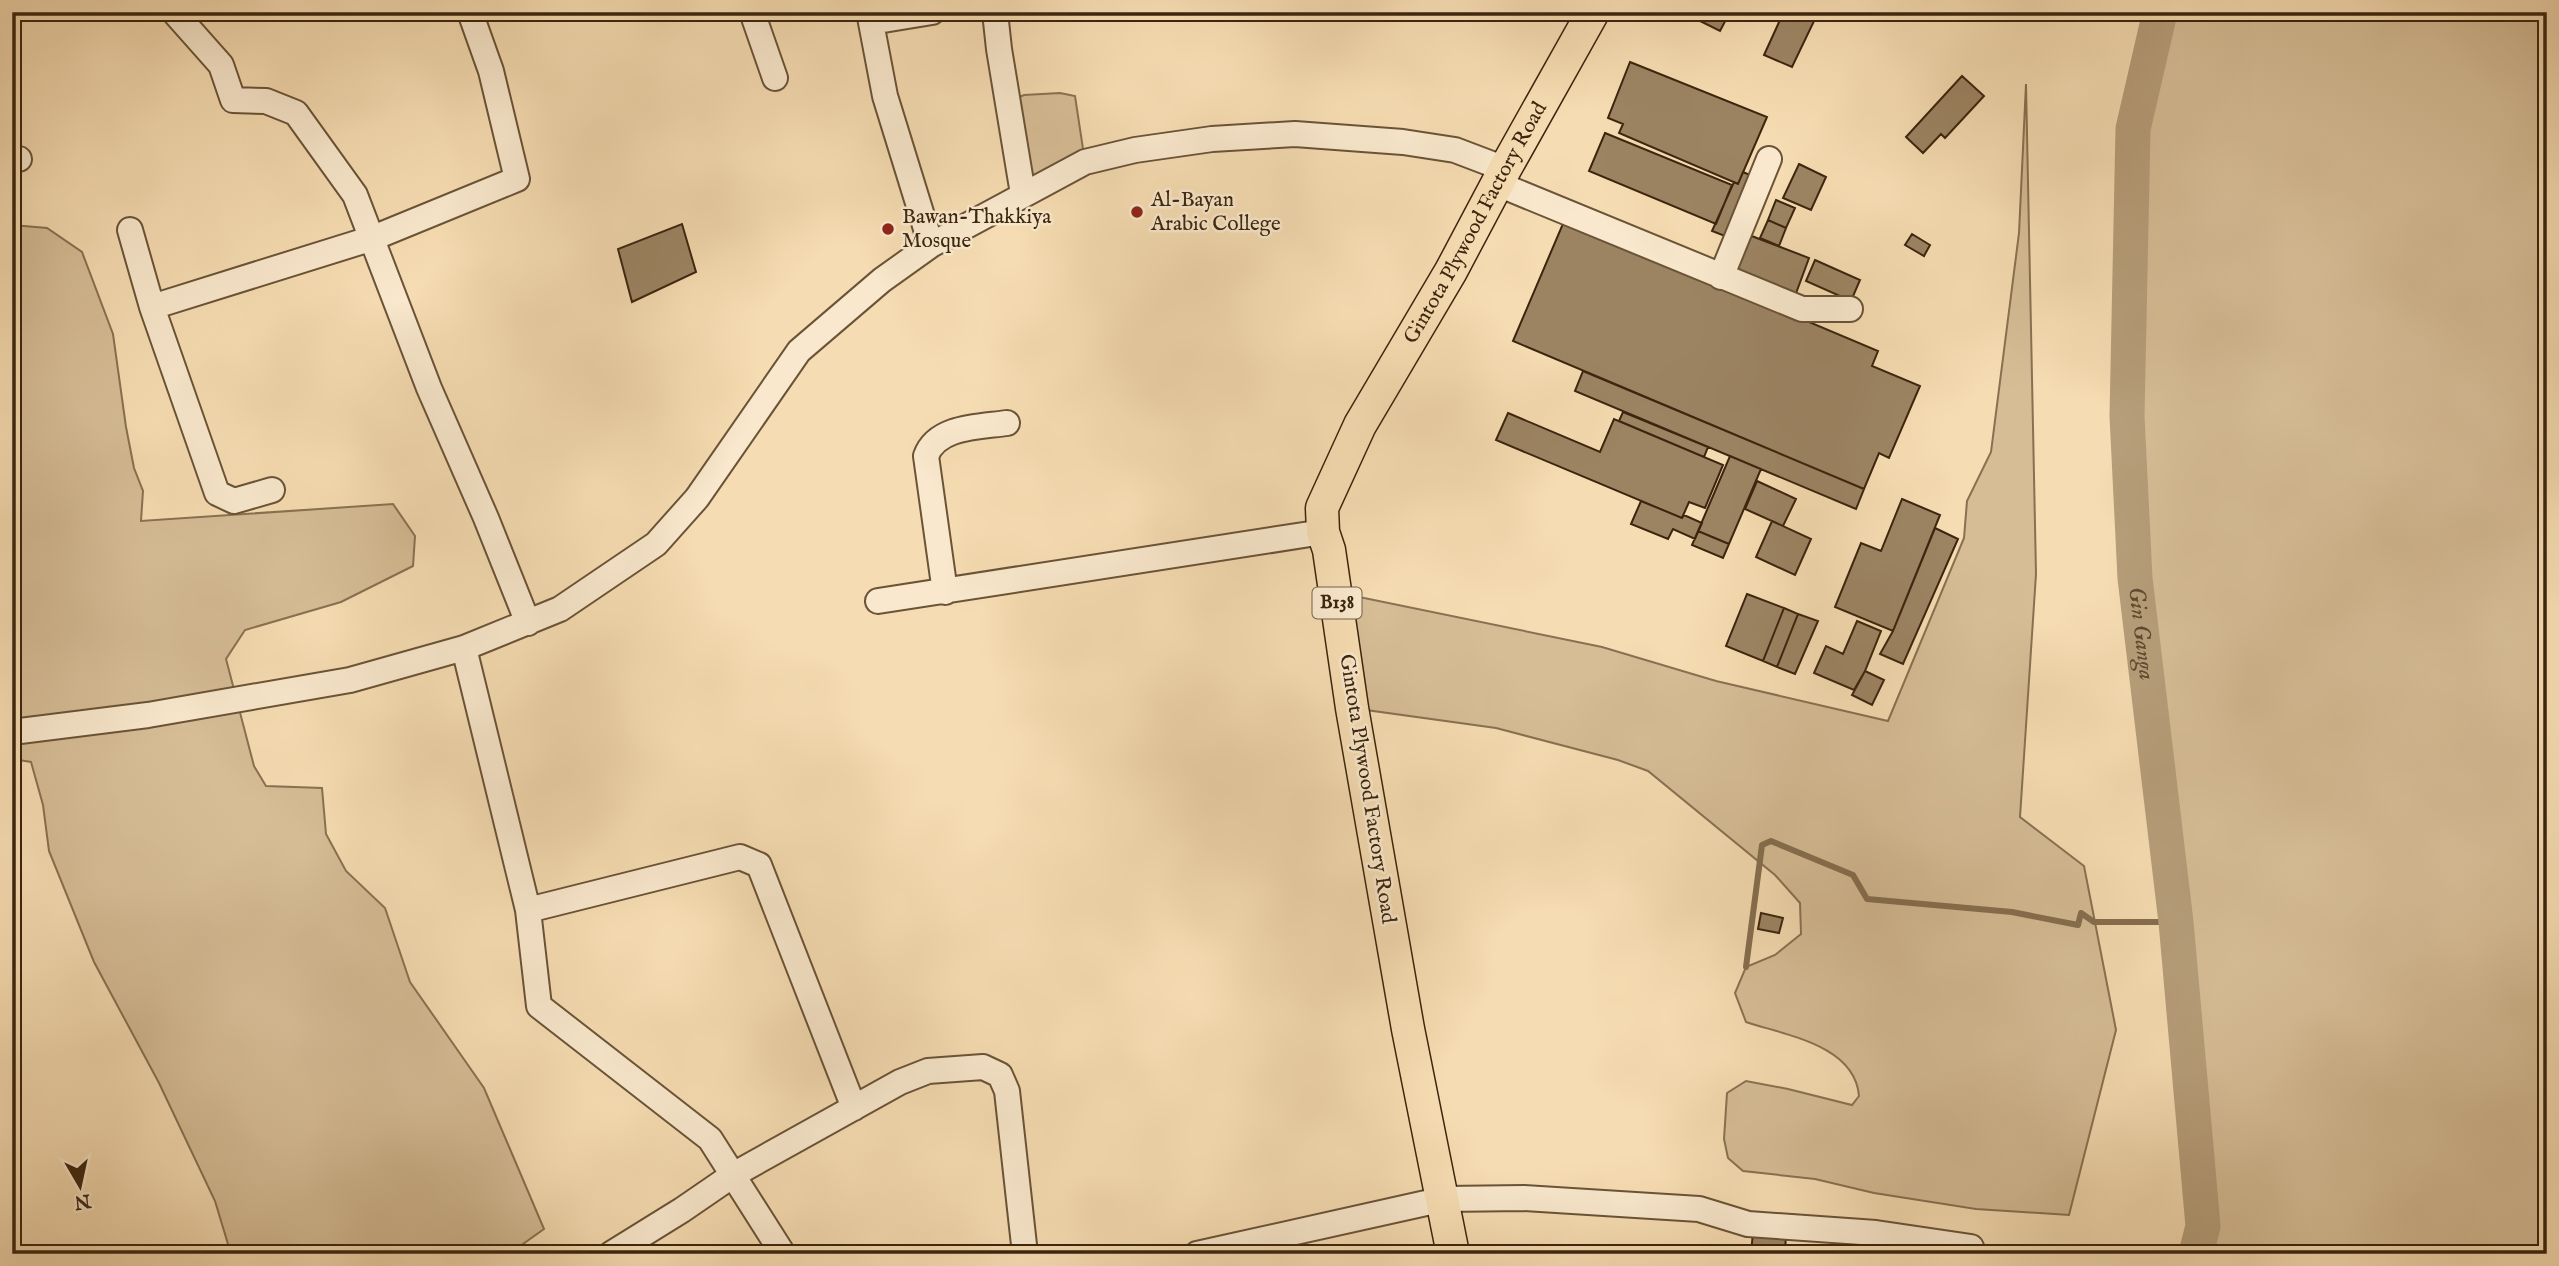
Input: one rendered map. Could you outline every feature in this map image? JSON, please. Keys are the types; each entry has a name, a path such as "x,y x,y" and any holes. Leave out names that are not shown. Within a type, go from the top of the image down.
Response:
{"main road":[{"name":"Gintota Plywood Factory Road","path":"1453,1254 1408,1029 1352,708 1329,550 1323,532 1322,508 1360,425 1451,271 1592,12"}],"street":[{"path":"174,12 221,65 233,100 266,101 296,113 355,195 429,388 528,623"},
{"path":"152,307 373,238 517,178 491,71 470,12"},
{"path":"752,12 775,78"},
{"path":"931,244 885,96 870,17 932,12"},
{"path":"995,12 1023,194"},
{"path":"12,732 148,715 350,680 464,648 560,609 656,544 697,498 799,351 882,280 931,244 1085,162 1135,150 1212,139 1295,134 1403,142 1455,150 1501,176 1721,277 1802,309 1850,309"},
{"path":"1721,277 1769,159"},
{"path":"130,230 152,307 217,493 234,501 272,490"},
{"path":"945,592 926,456 930,445 954,431 1007,423"},
{"path":"878,601 1323,532"},
{"path":"464,648 528,910 539,1006 710,1139 783,1254"},
{"path":"528,910 740,857 759,864 854,1108"},
{"path":"611,1254 682,1210 733,1174 900,1082 928,1071 983,1067 1000,1075 1007,1091 1025,1254"},
{"path":"1197,1254 1444,1199 1524,1198 1699,1209 1748,1224 1876,1233 1971,1247"}],"shaded area":[{"path":"2160,12 2547,12 2547,1254 2196,1254 2203,1226 2176,922 2135,578 2127,416 2133,129"},
{"path":"2026,84 2036,574 2020,817 2084,866 2116,1030 2069,1215 1976,1209 1874,1193 1815,1179 1743,1171 1728,1158 1724,1139 1727,1093 1746,1081 1852,1105 1859,1096 1855,1079 1845,1065 1832,1054 1798,1038 1746,1022 1735,993 1746,967 1775,955 1801,934 1800,903 1775,875 1648,771 1618,760 1496,728 1352,708 1335,592 1602,647 1716,681 1888,721 1964,538 1967,501 1991,452 2019,233"},
{"path":"1060,93 1075,96 1085,162 1023,194 1007,102 1024,95"},
{"path":"12,225 47,228 82,252 113,334 126,427 134,468 143,491 141,521 393,504 415,536 413,566 341,602 245,630 226,659 254,766 266,786 322,788 326,834 346,871 385,908 410,982 484,1088 544,1229 509,1254 231,1254 215,1201 159,1083 94,962 49,851 43,805 31,762 12,759"}],"building":[{"path":"1697,12 1730,12 1720,31 1694,18"},
{"path":"1763,12 1801,12 1815,19 1792,67 1764,55 1780,20"},
{"path":"1630,62 1767,117 1738,184 1619,133 1623,124 1608,118"},
{"path":"1962,76 1984,96 1945,138 1941,134 1923,153 1906,137"},
{"path":"1605,133 1732,185 1716,224 1589,171"},
{"path":"1799,164 1826,177 1811,210 1783,198"},
{"path":"1743,172 1754,177 1730,238 1712,231 1734,182 1738,184"},
{"path":"1776,200 1795,208 1786,228 1768,220"},
{"path":"1565,219 1878,351 1872,366 1920,386 1889,458 1879,453 1864,489 1513,341"},
{"path":"1768,220 1786,228 1779,246 1760,238"},
{"path":"682,224 696,272 632,302 618,249"},
{"path":"1912,234 1930,245 1924,256 1905,245"},
{"path":"1749,235 1809,258 1795,296 1734,273"},
{"path":"1815,260 1860,280 1851,301 1806,281"},
{"path":"1583,371 1864,489 1856,509 1575,391"},
{"path":"1623,412 1708,447 1704,457 1619,421"},
{"path":"1508,413 1600,452 1614,419 1723,465 1705,508 1689,502 1682,518 1496,440"},
{"path":"1730,456 1761,469 1729,544 1698,531"},
{"path":"1757,481 1796,499 1783,526 1745,509"},
{"path":"1902,499 1940,515 1893,631 1835,607 1861,543 1881,551"},
{"path":"1641,501 1702,523 1695,539 1673,529 1668,539 1631,524"},
{"path":"1772,521 1811,539 1795,575 1756,557"},
{"path":"1935,528 1958,539 1903,664 1880,654 1893,631"},
{"path":"1698,531 1729,544 1723,558 1692,545"},
{"path":"1747,594 1784,608 1763,661 1726,646"},
{"path":"1784,608 1798,614 1777,667 1763,661"},
{"path":"1798,614 1818,621 1795,674 1777,667"},
{"path":"1857,621 1881,631 1854,690 1814,673 1826,646 1843,654"},
{"path":"1865,671 1884,680 1872,705 1852,695"},
{"path":"1761,913 1783,918 1779,933 1758,929"},
{"path":"1753,1232 1786,1233 1785,1254 1751,1254"}],"waterway":[{"name":"Gin Ganga","path":"2160,12 2133,129 2127,416 2135,578 2176,922 2203,1226 2196,1254"},
{"path":"1746,967 1762,845 1771,841 1853,875 1867,899 2012,912 2078,925 2081,913 2094,922 2176,922"}],"place":[{"name":"Al-Bayan Arabic College","path":"1137,212"},
{"name":"Bawan-Thakkiya Mosque","path":"888,229"}]}
